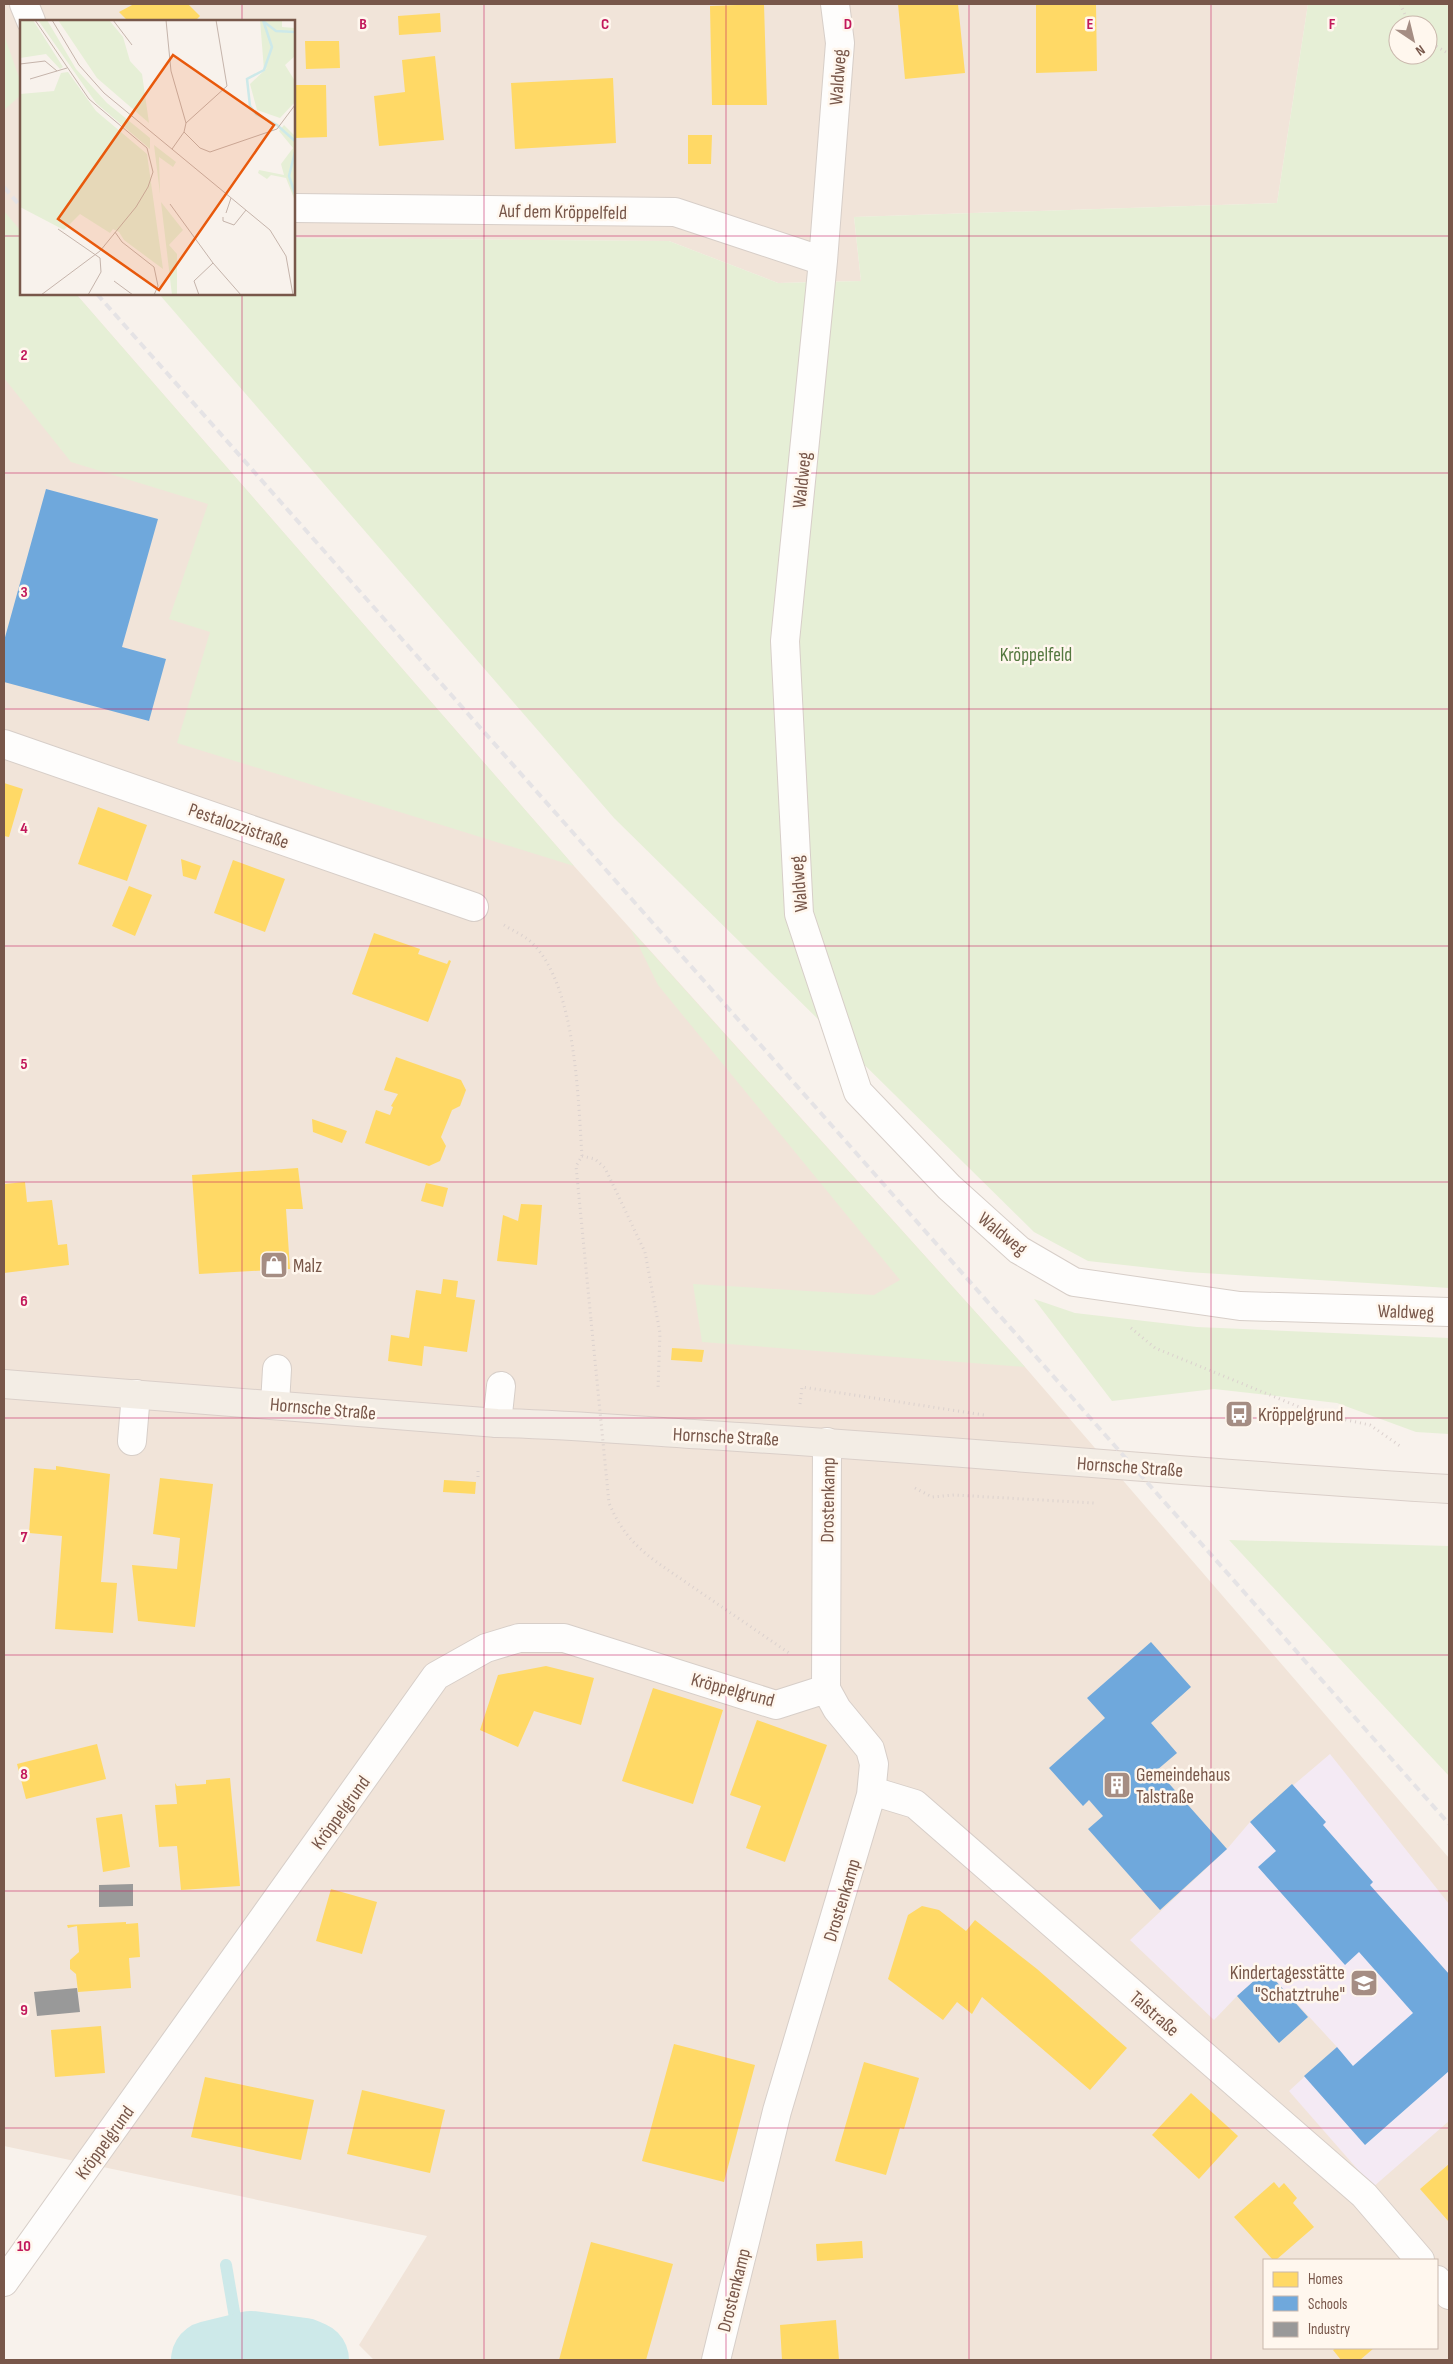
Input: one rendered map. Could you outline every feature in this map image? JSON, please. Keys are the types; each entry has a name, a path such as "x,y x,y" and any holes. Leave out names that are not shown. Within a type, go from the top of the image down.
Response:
{"main road":[{"name":"Hornsche Straße","path":"4,1384 496,1423 550,1424 828,1442 1314,1481 1449,1489"}],"street":[{"path":"24,4 31,20"},
{"name":"Waldweg","path":"835,4 840,43 823,261 785,641 799,914 858,1092 949,1187 1019,1250 1074,1282 1240,1306 1449,1312"},
{"name":"Auf dem Kröppelfeld","path":"295,208 675,212 823,261"},
{"name":"Pestalozzistraße","path":"4,744 474,906"},
{"path":"275,1404 277,1369"},
{"path":"496,1423 501,1386"},
{"path":"132,1441 136,1394"},
{"name":"Drostenkamp","path":"716,2360 777,2111 871,1795 874,1764 870,1749 837,1709 826,1690 828,1442"},
{"name":"Kröppelgrund","path":"4,2282 436,1676 494,1645 519,1638 564,1638 776,1704 826,1690"},
{"name":"Talstraße","path":"871,1795 882,1794 915,1804 1364,2195 1419,2259"},
{"path":"1438,2281 1449,2294"}],"path":[{"path":"1438,47 1449,54"},
{"path":"474,906 533,944 552,972 565,1006 574,1057 582,1156 576,1166 609,1503 617,1522 631,1541 668,1570 783,1647"},
{"path":"582,1156 595,1159 605,1168 645,1252 660,1333 658,1389"},
{"path":"1126,1324 1155,1348 1208,1370 1314,1413 1370,1425 1400,1446 1390,1446"},
{"path":"802,1387 987,1416"},
{"path":"478,1468 478,1477"}],"shaded area":[{"path":"4,4 1308,4 1277,203 854,217 861,281 778,283 669,241 295,238 295,20 20,20 20,295 77,295 574,866 1025,1367 1449,1858 1449,2360 374,2360 359,2345 427,2236 4,2146"},
{"name":"Kindertagesstätte \"Schatztruhe\"","path":"1330,1754 1449,1904 1449,2121 1373,2187 1289,2091 1337,2047 1266,1970 1214,2020 1130,1940 1227,1849 1250,1822"}],"green space":[{"name":"Kröppelfeld","path":"1308,4 1449,4 1449,1288 1187,1272 1088,1261 1034,1232 614,818 160,295 295,295 295,238 669,241 778,283 861,281 854,217 1277,203"},
{"path":"4,35 20,80 20,96 4,110"},
{"path":"4,211 20,230 20,295 77,295 574,866 177,743 210,632 169,619 208,504 71,462 4,378"},
{"path":"631,930 1025,1367 702,1342 693,1284 874,1295 900,1280 658,985"},
{"path":"1034,1299 1075,1313 1197,1327 1449,1338 1449,1434 1416,1432 1337,1403 1214,1389 1112,1401"},
{"path":"1229,1540 1449,1546 1449,1776"}],"building: Homes":[{"path":"134,4 188,4 200,16 196,20 127,20 119,12"},
{"path":"764,4 767,105 712,105 710,6"},
{"path":"898,4 958,4 965,73 905,79"},
{"path":"1036,4 1096,4 1097,71 1036,73"},
{"path":"440,13 441,32 399,35 398,16"},
{"path":"305,41 339,41 340,68 306,69"},
{"path":"435,56 444,140 379,146 374,96 405,92 402,60"},
{"path":"613,78 616,143 515,149 511,83"},
{"path":"295,85 326,85 327,137 295,138"},
{"path":"688,135 712,135 711,164 688,164"},
{"path":"4,783 23,789 9,837 4,836"},
{"path":"98,807 147,825 127,881 78,864"},
{"path":"181,859 201,866 196,880 183,876"},
{"path":"233,860 285,879 265,932 214,913"},
{"path":"129,886 152,895 135,936 112,926"},
{"path":"374,933 420,949 418,954 447,964 449,960 451,961 428,1022 352,994"},
{"path":"396,1057 461,1080 466,1090 460,1106 452,1110 441,1137 446,1146 440,1161 429,1166 365,1143 376,1110 390,1115 393,1107 391,1106 398,1094 384,1090"},
{"path":"312,1119 347,1131 342,1143 313,1132"},
{"path":"298,1168 303,1209 286,1209 290,1269 199,1274 192,1175"},
{"path":"25,1182 27,1202 52,1200 58,1245 67,1244 69,1265 4,1273 4,1184"},
{"path":"426,1183 448,1188 443,1207 421,1201"},
{"path":"521,1204 542,1205 537,1265 497,1261 503,1215 518,1221"},
{"path":"443,1279 458,1281 456,1297 475,1300 467,1352 424,1346 422,1366 388,1361 391,1335 409,1338 416,1290 441,1294"},
{"path":"672,1348 704,1350 702,1362 671,1360"},
{"path":"56,1466 110,1474 101,1582 117,1583 113,1633 55,1629 62,1536 29,1533 34,1468 56,1470"},
{"path":"160,1478 213,1484 195,1627 138,1621 132,1565 177,1569 180,1538 153,1534"},
{"path":"444,1480 476,1482 475,1494 443,1492"},
{"path":"546,1666 594,1678 581,1725 534,1711 518,1747 480,1730 498,1675"},
{"path":"653,1688 723,1710 693,1804 622,1781"},
{"path":"757,1720 827,1745 785,1862 746,1848 761,1806 730,1795"},
{"path":"97,1744 106,1779 26,1799 17,1764"},
{"path":"230,1778 240,1886 181,1890 177,1846 159,1847 155,1805 177,1804 175,1783 177,1786 206,1784 206,1780"},
{"path":"122,1814 130,1867 103,1872 96,1818"},
{"path":"331,1889 377,1902 362,1954 316,1941"},
{"path":"922,1906 939,1910 966,1931 975,1920 1037,1969 1127,2048 1090,2090 982,1997 972,2014 957,2002 943,2020 888,1979 908,1915"},
{"path":"126,1922 126,1924 138,1923 140,1957 129,1958 131,1988 78,1992 76,1974 70,1969 70,1960 79,1952 77,1926 68,1928 67,1925"},
{"path":"101,2026 105,2073 55,2077 51,2030"},
{"path":"674,2044 755,2065 724,2182 642,2161"},
{"path":"864,2062 919,2078 904,2129 900,2128 886,2175 835,2161"},
{"path":"205,2077 314,2100 301,2160 191,2137"},
{"path":"362,2090 445,2110 430,2173 347,2154"},
{"path":"1191,2093 1238,2136 1199,2179 1152,2135"},
{"path":"1449,2164 1449,2222 1420,2189"},
{"path":"1274,2182 1279,2188 1284,2183 1297,2198 1293,2203 1314,2227 1277,2259 1272,2259 1234,2217"},
{"path":"862,2241 863,2258 817,2261 816,2244"},
{"path":"591,2242 673,2264 646,2360 559,2360"},
{"path":"836,2320 839,2360 782,2360 780,2325"},
{"path":"1373,2349 1360,2360 1341,2360 1333,2350"}],"building: Schools":[{"path":"46,489 158,519 122,647 166,659 149,721 4,682 4,641"},
{"name":"Gemeindehaus Talstraße","path":"1151,1642 1191,1687 1151,1723 1177,1753 1157,1770 1227,1849 1160,1910 1088,1829 1103,1816 1089,1800 1083,1806 1049,1768 1105,1718 1087,1698"},
{"path":"1292,1784 1326,1822 1323,1825 1373,1882 1370,1885 1449,1974 1449,2071 1365,2145 1304,2076 1337,2047 1353,2066 1413,2013 1359,1952 1345,1965 1258,1867 1276,1851 1250,1822"},
{"path":"1266,1970 1308,2017 1279,2043 1237,1996"}],"building: Industry":[{"path":"133,1884 133,1906 99,1907 99,1885"},
{"path":"77,1988 80,2012 37,2016 34,1992"}],"waterway":[{"path":"226,2265 241,2353"},
{"path":"210,2360 251,2350 303,2357 310,2360"}],"railway":[{"path":"4,187 20,206"},
{"path":"98,295 1449,1824"}],"place":[{"name":"Malz","path":"274,1265"},
{"name":"Kröppelgrund","path":"1239,1414"},
{"name":"Gemeindehaus Talstraße","path":"1117,1785"},
{"name":"Kindertagesstätte \"Schatztruhe\"","path":"1364,1983"}]}
